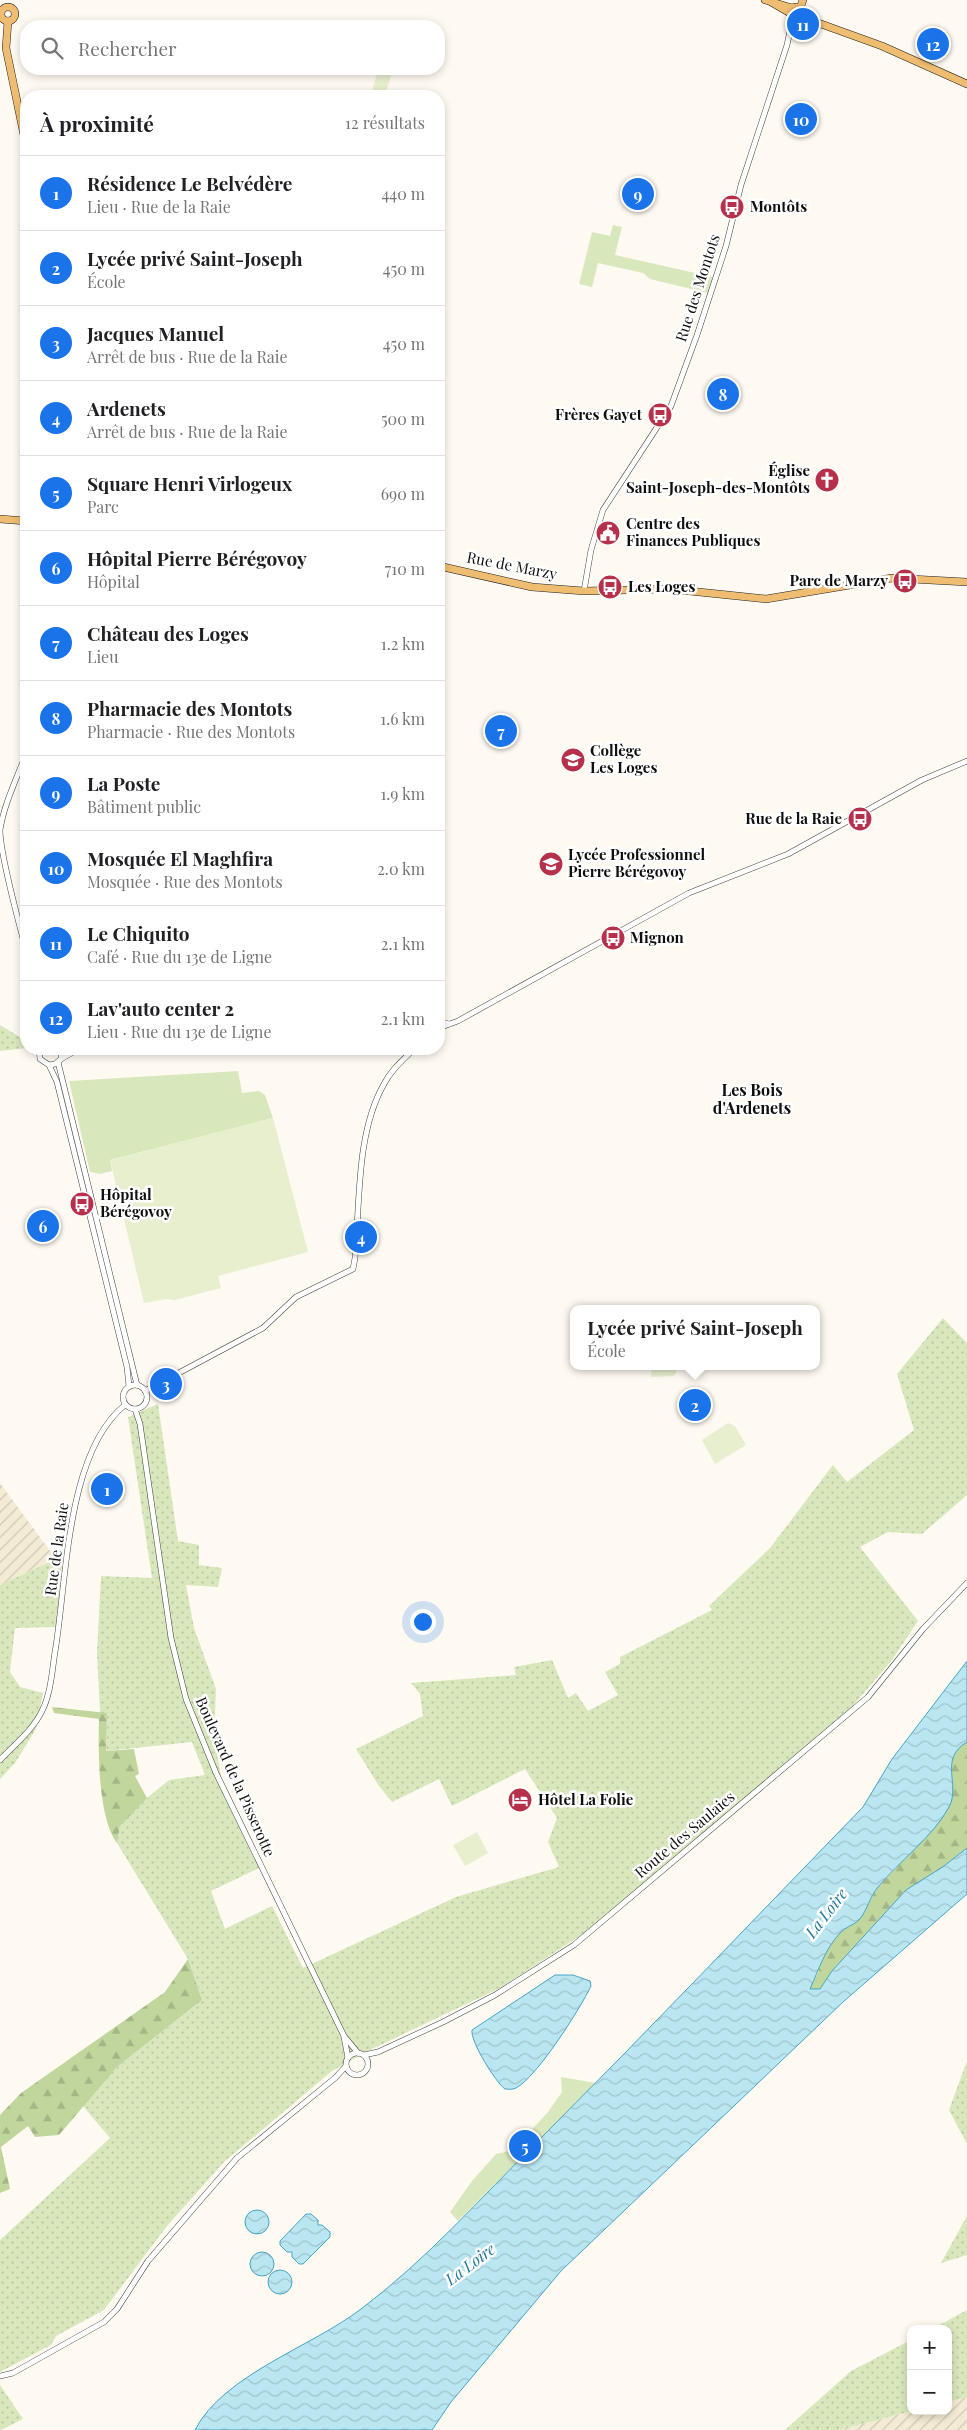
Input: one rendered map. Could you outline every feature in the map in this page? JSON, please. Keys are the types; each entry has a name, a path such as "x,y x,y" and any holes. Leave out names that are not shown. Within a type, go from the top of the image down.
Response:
{"main road":[{"path":"796,13 802,0"},
{"path":"768,1 967,84"},
{"path":"7,4 15,13 13,19 8,21 6,48 20,116"},
{"path":"0,519 20,521"},
{"name":"Rue de Marzy","path":"445,567 532,587 584,591 670,589 773,598 892,578 967,582"}],"street":[{"name":"Rue des Montots","path":"584,591 591,550 602,510 674,399 714,287 740,185 796,13"},
{"path":"445,1026 690,892 788,854 922,780 967,760"},
{"path":"20,772 0,831 2,854 20,926"},
{"path":"445,1023 450,1024"},
{"path":"40,1055 40,1059 48,1065 57,1082 127,1367 129,1386 123,1394 125,1405 135,1409 141,1407 146,1400 145,1391 137,1385 59,1061 60,1055"},
{"path":"48,1065 69,1055"},
{"path":"145,1391 264,1328 296,1297 352,1268 356,1256 364,1147 371,1114 384,1083 393,1070 408,1055"},
{"path":"129,1386 137,1385"},
{"name":"Rue de la Raie","path":"0,1760 37,1721 43,1709 55,1656 76,1502 100,1433 125,1405"},
{"name":"Boulevard de la Pisserotte","path":"140,1424 141,1407"},
{"name":"Boulevard de la Pisserotte","path":"135,1409 140,1424 171,1638 186,1699 216,1773 344,2036"},
{"name":"Route des Saulaies","path":"378,2052 495,1995 574,1945 868,1697 923,1629 967,1583"},
{"path":"344,2036 358,2053 364,2055 378,2052"},
{"path":"0,2376 13,2373 104,2322 116,2309 148,2262 237,2158 335,2078 346,2066 348,2058 344,2036"},
{"path":"335,2078 351,2074 358,2076 365,2073 369,2062 378,2052"},
{"path":"348,2058 358,2053"},
{"path":"364,2055 369,2062"},
{"path":"346,2066 351,2074"}],"shaded area":[{"path":"0,1483 56,1559 0,1585"},
{"path":"967,2397 967,2430 839,2430 907,2412 907,2415 952,2415 952,2401"}],"green space":[{"path":"376,75 391,75 387,90 373,90"},
{"path":"613,225 622,227 615,255 713,277 708,293 650,279 643,273 598,263 592,287 579,284 592,232 610,236"},
{"path":"0,1025 20,1037 20,1049 0,1051"},
{"path":"238,1071 242,1093 259,1091 265,1095 273,1118 110,1160 112,1171 100,1174 90,1172 69,1081"},
{"path":"273,1118 308,1252 218,1276 221,1288 175,1300 166,1299 144,1303 110,1160"},
{"path":"943,1318 967,1343 967,1495 922,1534 888,1532 860,1547 918,1621 892,1660 845,1715 589,1930 502,1987 370,2050 332,2071 224,2162 167,2226 104,2310 56,2336 51,2345 0,2372 0,2240 110,2138 82,2105 117,2067 202,2000 188,1959 117,1843 120,1826 136,1807 169,1780 205,1775 192,1742 106,1751 107,1714 100,1713 97,1653 101,1576 152,1578 128,1417 158,1404 178,1541 199,1545 199,1565 222,1568 218,1587 186,1585 194,1628 216,1689 214,1737 225,1798 259,1868 211,1891 225,1929 272,1906 303,1968 456,1897 559,1867 548,1842 557,1818 525,1769 452,1806 439,1779 392,1802 379,1786 356,1749 423,1716 420,1694 411,1683 516,1675 514,1667 552,1660 568,1698 576,1693 588,1711 618,1695 605,1672 620,1664 620,1657 712,1610 709,1606 770,1548 833,1465 847,1482 914,1430 897,1374"},
{"path":"652,1370 677,1370 674,1376 651,1377"},
{"path":"728,1423 735,1426 746,1445 715,1464 702,1440"},
{"path":"56,1559 62,1567 56,1627 15,1628 10,1672 20,1687 43,1693 36,1729 15,1763 0,1779 0,1585"},
{"path":"52,1707 107,1713 106,1751 134,1749 139,1774 135,1776 147,1798 120,1826 117,1843 106,1818 100,1784 99,1719 54,1713"},
{"path":"967,1742 967,1848 944,1866 906,1890 832,1971 820,1990 809,1989 818,1973 823,1954 840,1932 859,1920 877,1888 896,1868 952,1780 952,1758 959,1747"},
{"path":"477,1832 488,1853 465,1866 453,1845"},
{"path":"188,1959 202,2000 117,2067 59,2135 35,2137 28,2126 1,2147 10,2189 0,2193 0,2115 21,2093 165,1992"},
{"path":"967,2061 967,2144 949,2110"},
{"path":"561,2077 596,2083 458,2221 450,2212 472,2181 496,2154 513,2150 548,2112 562,2092"},
{"path":"967,2216 967,2255 941,2263"},
{"path":"967,2310 967,2397 952,2401 952,2325 939,2325"},
{"path":"907,2342 907,2412 839,2430 785,2430 851,2371"},
{"path":"0,2385 23,2419 1,2430 0,2430"}],"water":[{"name":"La Loire","path":"967,1661 967,1742 958,1749 954,1756 952,1764 953,1790 949,1807 925,1839 878,1887 859,1920 842,1931 835,1939 810,1989 820,1989 832,1971 906,1890 944,1866 967,1848 967,1894 843,2002 561,2271 451,2402 432,2430 195,2430 208,2411 226,2393 247,2377 341,2323 361,2309 408,2270 453,2228 863,1807 892,1759"},
{"path":"555,1975 573,1975 590,1981 591,1986 578,2010 535,2071 516,2088 505,2089 484,2061 475,2043 472,2030"},
{"path":"257,2210 265,2214 269,2222 265,2230 257,2234 249,2230 245,2222 249,2214"},
{"path":"306,2214 311,2214 318,2220 318,2225 322,2225 330,2232 330,2237 303,2264 299,2264 292,2257 292,2252 287,2252 280,2245 280,2241"},
{"path":"262,2252 270,2256 274,2264 270,2272 262,2276 254,2272 250,2264 254,2256"},
{"path":"280,2270 288,2274 292,2282 288,2290 280,2294 272,2290 268,2282 272,2274"}],"place":[{"name":"Le Chiquito","path":"803,24"},
{"name":"Lav'auto center 2","path":"933,44"},
{"name":"Mosquée El Maghfira","path":"801,119"},
{"name":"La Poste","path":"638,194"},
{"name":"Montôts","path":"732,207"},
{"name":"Pharmacie des Montots","path":"723,394"},
{"name":"Frères Gayet","path":"660,415"},
{"name":"Église Saint-Joseph-des-Montôts","path":"827,480"},
{"name":"Centre des Finances Publiques","path":"608,533"},
{"name":"Parc de Marzy","path":"905,581"},
{"name":"Les Loges","path":"610,587"},
{"name":"Château des Loges","path":"501,731"},
{"name":"Collège Les Loges","path":"573,760"},
{"name":"Rue de la Raie","path":"860,819"},
{"name":"Lycée Professionnel Pierre Bérégovoy","path":"551,864"},
{"name":"Mignon","path":"613,938"},
{"name":"Hôpital Bérégovoy","path":"82,1204"},
{"name":"Hôpital Pierre Bérégovoy","path":"43,1226"},
{"name":"Ardenets","path":"361,1237"},
{"name":"Jacques Manuel","path":"166,1384"},
{"name":"Lycée privé Saint-Joseph","path":"695,1405"},
{"name":"Résidence Le Belvédère","path":"107,1489"},
{"name":"Hôtel La Folie","path":"520,1800"},
{"name":"Square Henri Virlogeux","path":"525,2146"}],"district":[{"name":"Les Bois d'Ardenets","path":"752,1099"}]}
